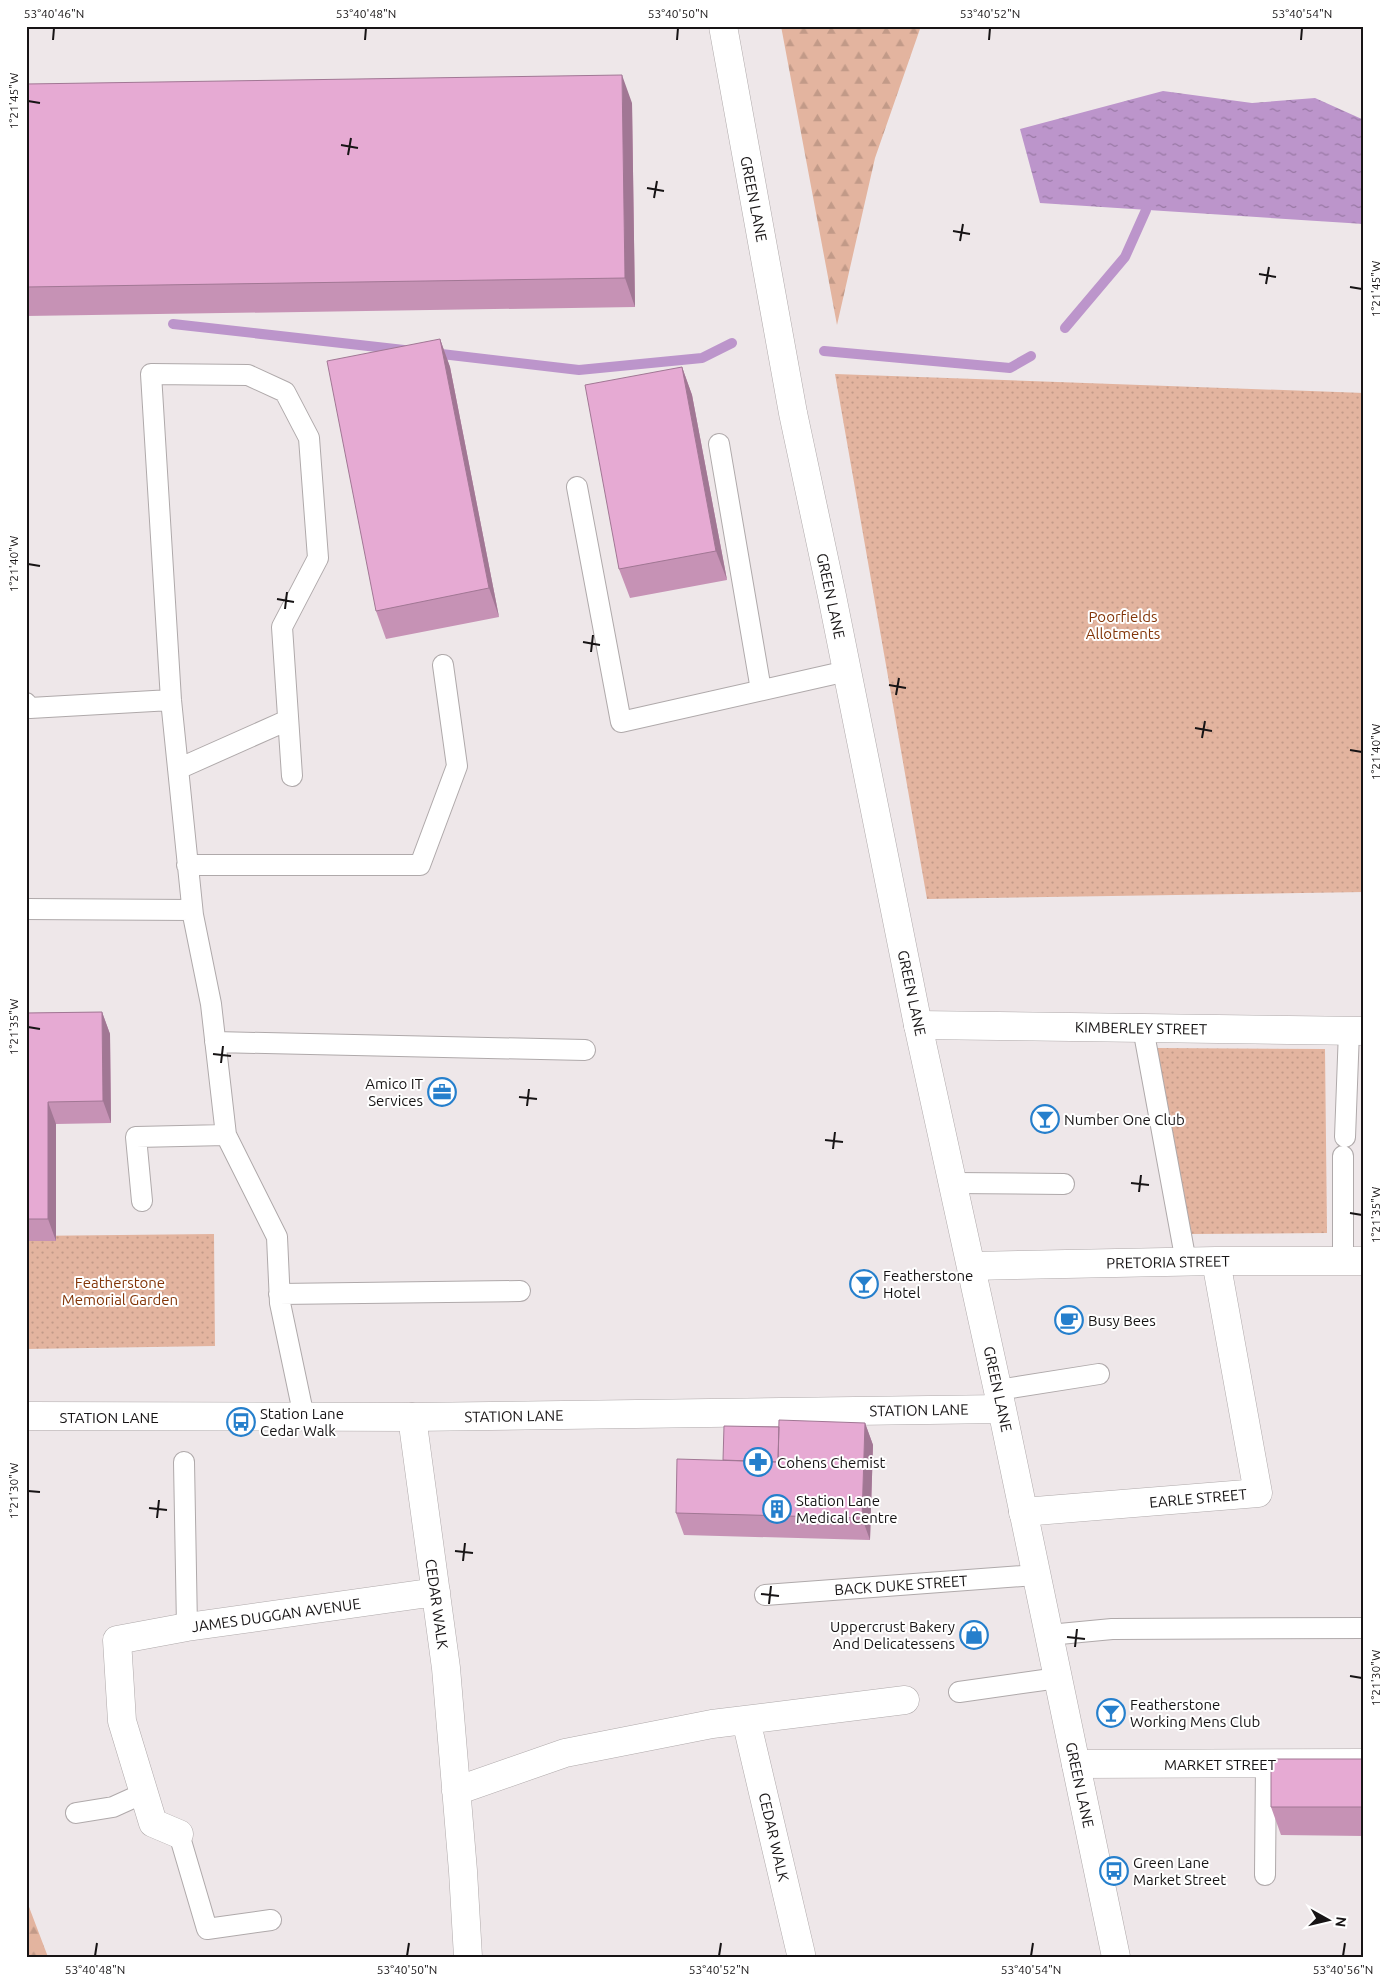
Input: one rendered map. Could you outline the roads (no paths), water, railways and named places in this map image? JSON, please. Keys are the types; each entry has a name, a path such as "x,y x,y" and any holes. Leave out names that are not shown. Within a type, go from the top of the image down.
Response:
{"street":[{"name":"GREEN LANE","path":"723,26 793,414 918,1025 972,1266 1116,1957"},
{"name":"KIMBERLEY STREET","path":"918,1025 1356,1031"},
{"name":"PRETORIA STREET","path":"972,1266 1216,1261 1353,1261"},
{"name":"EARLE STREET","path":"1023,1512 1258,1493 1216,1261"},
{"name":"STATION LANE","path":"26,1416 412,1417 1000,1399"},
{"name":"CEDAR WALK","path":"412,1417 446,1668 463,1871 468,1957"},
{"name":"JAMES DUGGAN AVENUE","path":"144,1793 122,1721 117,1640 436,1592"},
{"path":"456,1791 565,1753 712,1724 905,1700"},
{"name":"CEDAR WALK","path":"746,1720 801,1954"},
{"name":"MARKET STREET","path":"1076,1764 1364,1763"},
{"path":"144,1793 153,1823 179,1834"}],"lane":[{"path":"292,776 282,627 318,558 308,438 285,392 248,374 151,374 171,700 192,910 210,1004 226,1135 277,1237 280,1303 304,1417"},
{"path":"720,444 761,690"},
{"path":"577,486 621,722 846,671"},
{"path":"187,865 420,865 457,766 443,665"},
{"path":"26,703 30,708 171,700"},
{"path":"178,768 288,720"},
{"path":"26,908 192,910"},
{"path":"1143,1028 1186,1262"},
{"path":"1353,1261 1344,1147 1356,1031"},
{"path":"215,1042 585,1050"},
{"path":"142,1201 136,1137 226,1135"},
{"path":"953,1183 1064,1184"},
{"path":"279,1294 520,1291"},
{"path":"1000,1399 1099,1374"},
{"path":"184,1462 188,1628"},
{"name":"BACK DUKE STREET","path":"765,1595 1036,1575"},
{"path":"1049,1635 1112,1629 1364,1628"},
{"path":"959,1692 1058,1678"},
{"path":"1265,1875 1266,1764"},
{"path":"76,1813 113,1808 144,1793"},
{"path":"179,1834 207,1929 271,1920"}],"water":[{"path":"1163,91 1252,103 1315,98 1364,120 1364,224 1040,203 1020,129"}],"waterway":[{"path":"1065,328 1125,257 1146,210"},
{"path":"173,324 404,350"},
{"path":"433,353 579,370 702,358 732,343"},
{"path":"824,351 1010,368 1031,356"}],"place":[{"name":"Amico IT Services","path":"442,1092"},
{"name":"Number One Club","path":"1045,1119"},
{"name":"Featherstone Hotel","path":"864,1284"},
{"name":"Busy Bees","path":"1069,1320"},
{"name":"Station Lane Cedar Walk","path":"241,1422"},
{"name":"Cohens Chemist","path":"758,1462"},
{"name":"Station Lane Medical Centre","path":"777,1509"},
{"name":"Uppercrust Bakery And Delicatessens","path":"974,1635"},
{"name":"Featherstone Working Mens Club","path":"1111,1713"},
{"name":"Green Lane Market Street","path":"1114,1871"}],"park label":[{"name":"Poorfields Allotments","path":"1123,624"},
{"name":"Featherstone Memorial Garden","path":"120,1290"}]}
